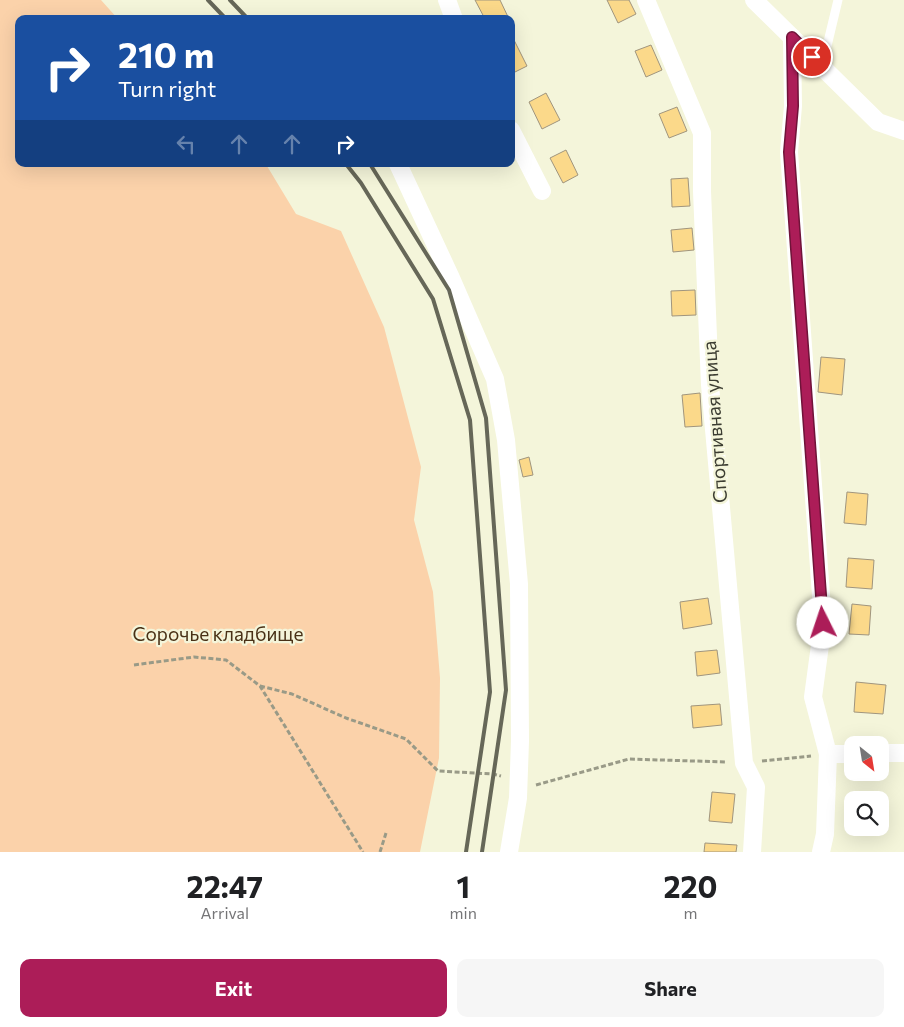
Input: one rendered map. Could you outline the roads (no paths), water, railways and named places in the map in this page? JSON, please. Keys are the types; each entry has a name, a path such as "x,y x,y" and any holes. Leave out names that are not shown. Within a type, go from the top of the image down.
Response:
{"street":[{"path":"447,0 453,15"},
{"name":"Спортивная улица","path":"646,0 702,133 702,191 710,384 744,763 756,787 752,852"},
{"path":"754,0 878,122 904,131"},
{"path":"792,37 793,106 789,152 823,623 813,697 828,754 825,834 821,852"},
{"path":"515,138 542,191"},
{"path":"399,167 451,278 494,378 506,440 519,584 519,781 509,852"},
{"path":"889,753 904,753"},
{"path":"828,754 844,754"}],"lane":[{"path":"822,67 838,0"}],"railway":[{"path":"208,0 222,15"},
{"path":"230,0 244,15"},
{"path":"348,167 361,183 433,299 470,420 490,692 466,852"},
{"path":"372,167 449,290 486,418 506,690 482,852"}],"park label":[{"name":"Сорочье кладбище","path":"218,633"}]}
